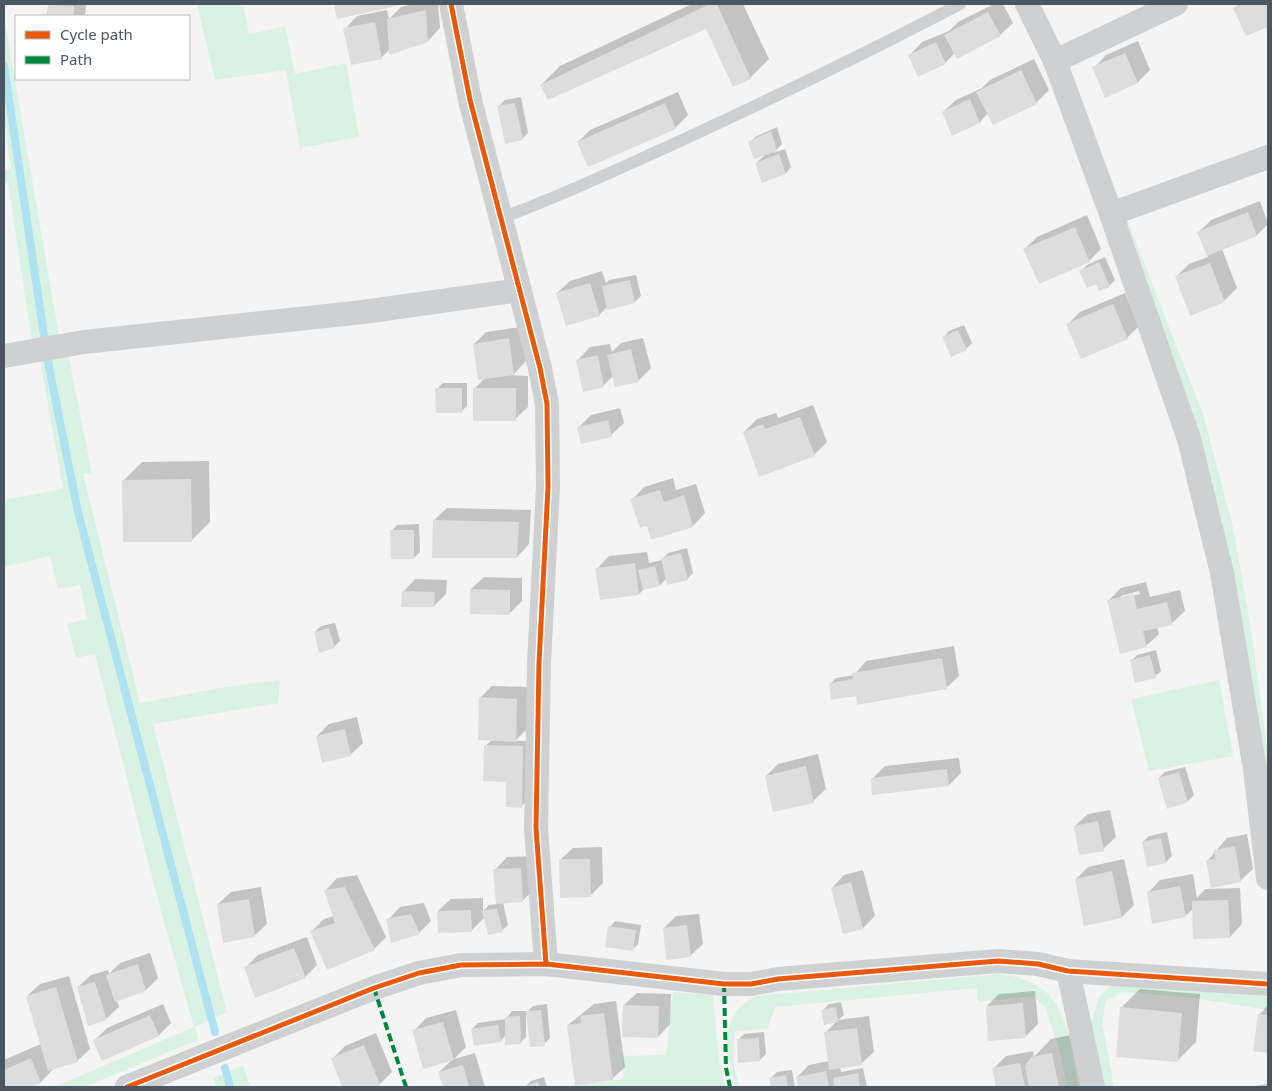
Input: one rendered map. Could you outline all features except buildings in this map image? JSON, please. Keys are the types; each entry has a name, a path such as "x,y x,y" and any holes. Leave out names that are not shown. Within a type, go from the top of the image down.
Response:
{"street":[{"path":"451,4 470,100 540,368 547,404 548,487 539,663 536,828 546,964"},
{"path":"1027,4 1055,61 1112,214 1188,438 1222,574 1255,769 1268,878"},
{"path":"1055,61 1176,4"},
{"path":"1112,214 1268,157"},
{"path":"4,356 84,342 363,312 520,290"},
{"path":"127,1087 374,988 419,973 461,965 546,964 724,984 751,984 778,979 998,961 1038,964 1068,971 1268,984"},
{"path":"1068,971 1093,1087"}],"lane":[{"path":"501,218 546,202 865,55 960,4"}],"green space":[{"path":"243,4 249,34 285,26 295,74 346,63 359,137 300,148 286,70 215,80 197,5"},
{"path":"4,16 59,336 67,349 92,474 83,474 140,703 226,687 280,680 278,703 153,724 227,1012 195,1027 198,1040 84,1087 54,1087 194,1027 159,904 95,654 76,658 67,624 87,619 80,585 58,589 50,556 4,567 4,500 63,489 40,360 32,342 8,183 4,183 4,170 11,169 4,117"},
{"path":"1084,109 1203,414 1233,527 1251,630 1268,754 1268,794 1222,528"},
{"path":"1219,680 1233,756 1149,771 1131,699"},
{"path":"1000,974 1022,979 1039,987 1052,998 1061,1012 1067,1028 1078,1087 1067,1087 1059,1049 1045,1007 1033,996 978,1002 977,988 775,1007 768,1028 734,1032 734,1067 740,1087 735,1087 728,1048 730,1024 743,1004 756,996"},
{"path":"1113,984 1268,997 1268,1010 1194,998 1123,992 1106,1001 1102,1022 1114,1087 1101,1087 1091,1022 1100,995"},
{"path":"673,992 713,995 719,1061 725,1087 570,1087 623,1079 622,1056 666,1055"},
{"path":"243,1065 250,1087 216,1087 213,1078"}],"waterway":[{"path":"4,66 48,362 78,512 215,1032"},
{"path":"225,1068 230,1087"}],"marked path":[{"path":"724,984 726,1068 730,1087"},
{"path":"374,988 406,1087"}],"cycle path":[{"path":"451,4 470,100 540,368 547,404 548,487 539,663 536,828 546,964"},
{"path":"127,1087 374,988 419,973 461,965 546,964 724,984 751,984 778,979 998,961 1038,964 1068,971 1268,984"}]}
